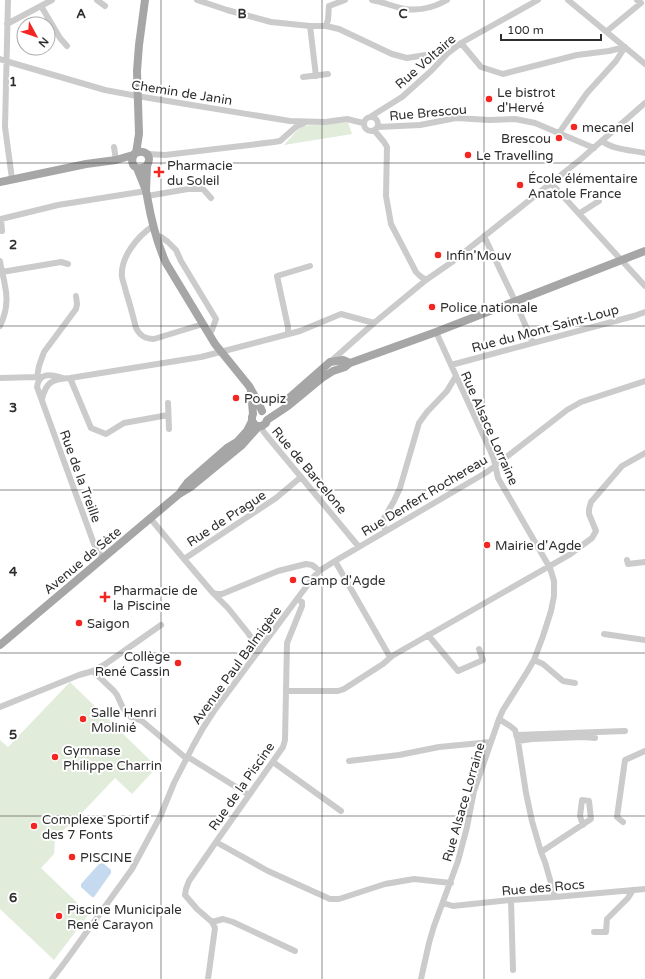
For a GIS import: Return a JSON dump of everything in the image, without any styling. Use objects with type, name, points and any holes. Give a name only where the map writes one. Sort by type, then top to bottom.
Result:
[{"type":"main road","points":[[145,0],[137,72],[139,134],[135,160],[147,193],[153,226],[160,250],[166,263],[208,334],[257,400],[259,419]]},
{"type":"main road","points":[[139,134],[147,158],[147,193]]},
{"type":"main road","points":[[135,160],[140,151],[147,158]]},
{"type":"main road","points":[[0,182],[86,164],[116,160],[135,160],[142,168],[147,158]]},
{"type":"main road","name":"Avenue de Sète","points":[[259,419],[288,406],[322,378],[350,363],[436,332],[645,251]]},
{"type":"main road","points":[[330,362],[343,360],[350,363]]},
{"type":"main road","name":"Avenue de Sète","points":[[0,646],[150,518],[179,494],[192,486],[240,446],[259,419],[278,408],[330,362]]},
{"type":"street","points":[[8,0],[3,60],[5,127],[12,179]]},
{"type":"street","points":[[7,24],[52,0]]},
{"type":"street","points":[[97,0],[105,6]]},
{"type":"street","points":[[197,0],[271,22],[326,26],[339,29],[392,54],[407,58],[448,53]]},
{"type":"street","points":[[323,0],[329,6],[326,26]]},
{"type":"street","points":[[329,6],[345,0]]},
{"type":"street","points":[[372,0],[405,9],[418,9],[433,7],[447,0]]},
{"type":"street","name":"Rue Voltaire","points":[[370,117],[402,96],[431,71],[448,53],[461,43],[538,0]]},
{"type":"street","points":[[568,0],[645,64]]},
{"type":"street","points":[[607,31],[641,3],[638,0]]},
{"type":"street","points":[[41,6],[60,38],[67,46]]},
{"type":"street","points":[[310,26],[316,76]]},
{"type":"street","points":[[461,43],[481,67],[503,74],[577,55],[608,51],[625,46]]},
{"type":"street","points":[[559,134],[587,93],[616,61],[625,46]]},
{"type":"street","name":"Chemin de Janin","points":[[3,60],[105,90],[137,96],[290,121],[325,122],[347,119],[364,123]]},
{"type":"street","points":[[304,78],[328,74]]},
{"type":"street","points":[[330,362],[426,280],[452,262],[594,148],[645,103]]},
{"type":"street","points":[[370,117],[375,118],[378,124],[376,129],[370,132],[364,127],[364,123],[366,119],[370,117]]},
{"type":"street","name":"Rue Brescou","points":[[376,129],[420,125],[456,118],[488,120],[516,119],[535,123],[594,148]]},
{"type":"street","points":[[147,158],[280,141],[297,126],[308,121]]},
{"type":"street","points":[[376,129],[387,147],[386,196],[391,224],[416,272],[426,280]]},
{"type":"street","points":[[602,141],[615,148],[645,153]]},
{"type":"street","points":[[114,146],[116,160]]},
{"type":"street","points":[[551,183],[645,286]]},
{"type":"street","points":[[2,231],[1,219],[58,205],[188,189],[203,189],[211,198]]},
{"type":"street","points":[[580,213],[599,201]]},
{"type":"street","points":[[153,226],[145,231],[134,244],[127,254],[122,268],[122,277],[136,328],[143,337],[148,339],[202,324]]},
{"type":"street","points":[[156,236],[168,242],[176,250],[216,319],[212,330],[208,334]]},
{"type":"street","points":[[484,236],[533,342]]},
{"type":"street","points":[[0,261],[6,288],[5,312],[0,326]]},
{"type":"street","points":[[2,272],[61,262],[68,264]]},
{"type":"street","points":[[288,334],[277,276],[310,266]]},
{"type":"street","name":"Rue de la Treille","points":[[76,296],[76,309],[44,352],[38,366],[39,378],[37,387],[91,537],[97,550],[103,558]]},
{"type":"street","name":"Rue du Mont Saint-Loup","points":[[451,365],[645,312]]},
{"type":"street","points":[[42,400],[44,392],[48,385],[52,382],[67,378],[201,358],[300,331],[341,314],[374,323]]},
{"type":"street","name":"Rue Alsace Lorraine","points":[[421,979],[434,926],[458,861],[474,791],[491,742],[503,710],[534,660],[551,611],[554,596],[554,581],[549,566],[498,478],[490,450],[436,332]]},
{"type":"street","points":[[0,378],[39,378],[50,375],[67,378]]},
{"type":"street","points":[[386,531],[383,520],[400,488],[419,423],[427,412],[447,391],[456,376]]},
{"type":"street","points":[[39,378],[48,385]]},
{"type":"street","points":[[67,378],[91,428],[106,434],[124,423],[168,415]]},
{"type":"street","name":"Rue Denfert Rochereau","points":[[359,547],[487,472],[567,410],[588,400],[645,381]]},
{"type":"street","points":[[168,403],[169,429]]},
{"type":"street","name":"Rue de Barcelone","points":[[259,419],[267,436],[359,547]]},
{"type":"street","points":[[286,691],[344,689],[383,664],[390,657],[568,555],[592,538],[596,532],[588,509],[591,502],[622,466],[645,453]]},
{"type":"street","name":"Rue de Prague","points":[[150,518],[184,559],[276,498],[302,477]]},
{"type":"street","points":[[297,599],[319,571],[359,547]]},
{"type":"street","points":[[184,559],[228,608],[260,650]]},
{"type":"street","points":[[627,560],[628,564],[645,562]]},
{"type":"street","points":[[334,561],[390,657]]},
{"type":"street","points":[[213,593],[222,594],[278,571],[306,564],[312,565],[319,571]]},
{"type":"street","name":"Avenue Paul Balmigère","points":[[52,979],[132,868],[160,817],[174,783],[203,728],[297,599]]},
{"type":"street","name":"Rue de la Piscine","points":[[212,922],[197,909],[186,895],[186,889],[248,795],[283,748],[285,740],[287,643],[302,606],[302,602],[297,599]]},
{"type":"street","points":[[0,707],[79,675],[93,672],[161,625]]},
{"type":"street","points":[[604,634],[645,640]]},
{"type":"street","points":[[428,635],[458,671],[483,660],[479,649]]},
{"type":"street","points":[[534,660],[543,664],[563,681],[575,683]]},
{"type":"street","points":[[93,672],[114,691],[123,708],[131,717],[144,723],[187,758],[248,795]]},
{"type":"street","points":[[499,719],[510,726],[516,735],[532,821],[555,897]]},
{"type":"street","points":[[516,735],[625,731]]},
{"type":"street","points":[[518,742],[532,739],[595,738]]},
{"type":"street","points":[[349,761],[399,755],[439,747],[491,742]]},
{"type":"street","points":[[623,822],[617,817],[625,760],[645,751]]},
{"type":"street","points":[[273,762],[341,811]]},
{"type":"street","points":[[541,852],[582,825]]},
{"type":"street","points":[[216,842],[268,871],[316,894],[330,899],[338,899],[385,884],[414,879],[451,883]]},
{"type":"street","name":"Rue des Rocs","points":[[442,903],[453,906],[645,889]]},
{"type":"street","points":[[594,932],[606,932],[607,919],[628,898],[633,890]]},
{"type":"street","points":[[511,900],[513,970]]},
{"type":"street","points":[[208,979],[215,928],[212,922],[223,920],[233,922],[295,951]]},
{"type":"green space","points":[[348,122],[352,134],[284,145],[301,126]]},
{"type":"green space","name":"Complexe Sportif des 7 Fonts","points":[[70,682],[157,767],[132,794],[115,778],[80,815],[55,838],[54,854],[41,868],[89,914],[54,960],[0,909],[0,740],[8,747]]},
{"type":"water","points":[[103,863],[111,870],[111,873],[94,897],[92,897],[81,887],[81,884],[99,864]]},
{"type":"place","name":"Le bistrot d'Hervé","points":[[489,99]]},
{"type":"place","name":"mecanel","points":[[574,127]]},
{"type":"place","name":"Brescou","points":[[559,138]]},
{"type":"place","name":"Le Travelling","points":[[468,155]]},
{"type":"place","name":"Pharmacie du Soleil","points":[[159,172]]},
{"type":"place","name":"École élémentaire Anatole France","points":[[520,185]]},
{"type":"place","name":"Infin'Mouv","points":[[438,255]]},
{"type":"place","name":"Police nationale","points":[[432,307]]},
{"type":"place","name":"Poupiz","points":[[236,398]]},
{"type":"place","name":"Mairie d'Agde","points":[[487,545]]},
{"type":"place","name":"Camp d'Agde","points":[[293,580]]},
{"type":"place","name":"Pharmacie de la Piscine","points":[[105,597]]},
{"type":"place","name":"Saigon","points":[[79,623]]},
{"type":"place","name":"Collège René Cassin","points":[[178,663]]},
{"type":"place","name":"Salle Henri Molinié","points":[[83,719]]},
{"type":"place","name":"Gymnase Philippe Charrin","points":[[55,757]]},
{"type":"place","name":"Complexe Sportif des 7 Fonts","points":[[34,826]]},
{"type":"place","name":"PISCINE","points":[[72,857]]},
{"type":"place","name":"Piscine Municipale René Carayon","points":[[59,916]]}]
